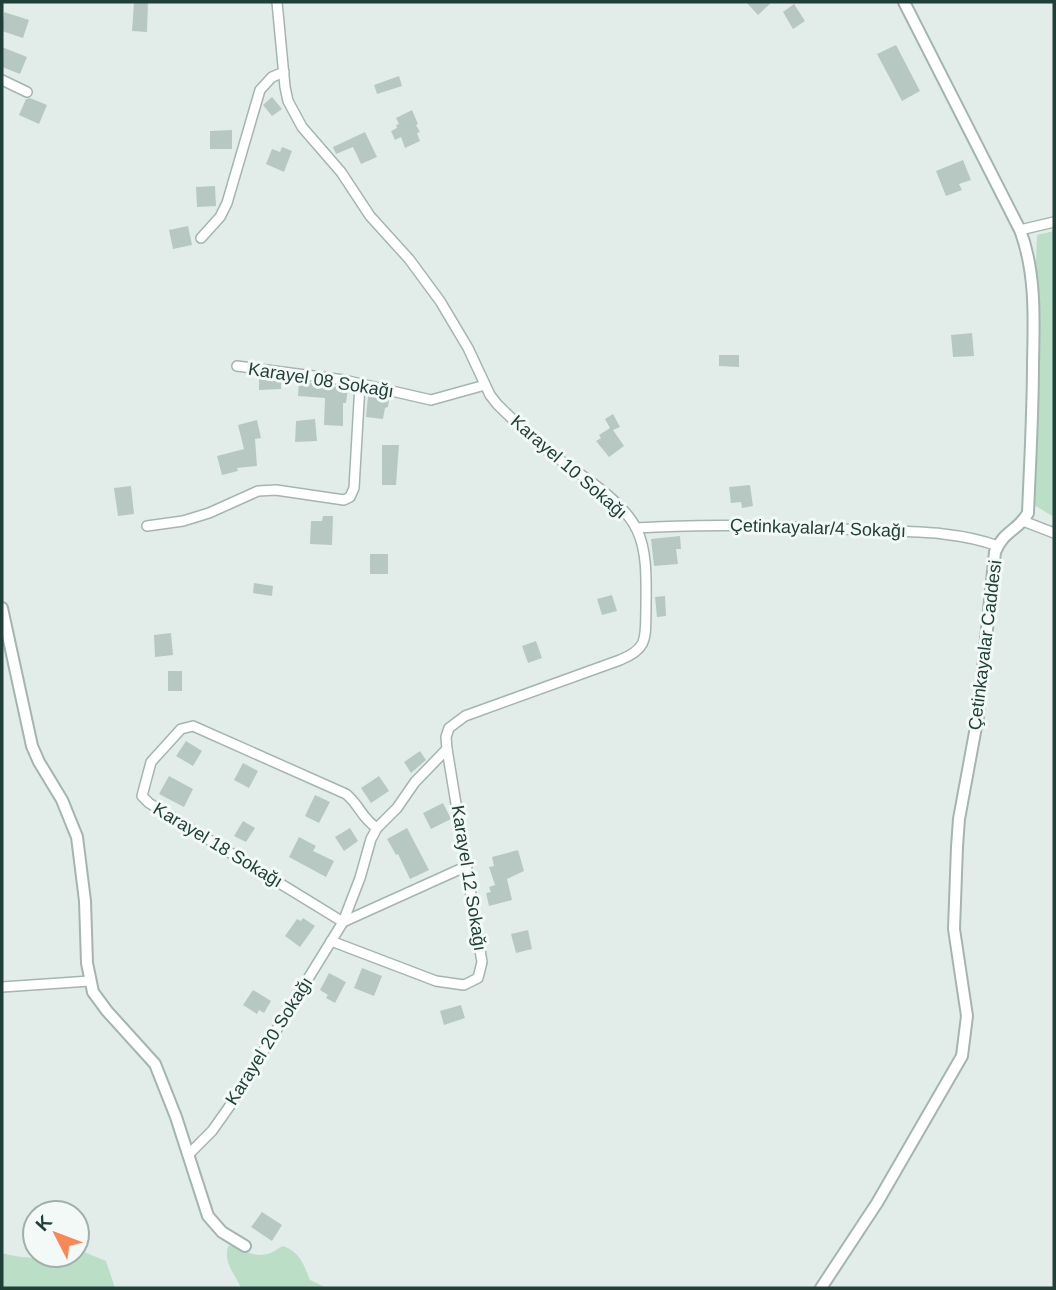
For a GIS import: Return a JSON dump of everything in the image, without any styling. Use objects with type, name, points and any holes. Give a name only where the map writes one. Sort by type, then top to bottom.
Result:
[{"type":"street","name":"Karayel 10 Sokağı","points":[[277,2],[288,101],[302,127],[341,172],[370,216],[421,274],[464,340],[497,404],[517,424],[610,499],[636,528],[643,547],[646,587],[645,635],[644,644],[639,650],[620,660],[465,716],[449,728],[446,737],[447,749],[377,828],[343,922]]},
{"type":"street","points":[[904,2],[1020,230],[1028,255],[1034,311],[1028,513],[1023,522],[1054,533]]},
{"type":"street","points":[[201,238],[215,223],[227,203],[260,90],[272,77],[284,72]]},
{"type":"street","points":[[2,80],[27,92]]},
{"type":"street","points":[[1020,230],[1054,222]]},
{"type":"street","name":"Karayel 08 Sokağı","points":[[237,366],[360,384],[431,400],[485,385]]},
{"type":"street","points":[[147,526],[183,521],[209,513],[258,491],[276,490],[344,500],[350,497],[354,488],[360,384]]},
{"type":"street","name":"Çetinkayalar Caddesi","points":[[821,1288],[877,1203],[962,1056],[967,1016],[954,929],[959,819],[980,703],[990,591],[998,545],[1007,533],[1023,522]]},
{"type":"street","name":"Çetinkayalar/4 Sokağı","points":[[636,528],[713,525],[917,532],[967,537],[998,545]]},
{"type":"street","points":[[2,608],[32,746],[62,800],[76,837],[84,890],[90,981],[99,1001],[155,1064],[208,1216],[222,1232],[245,1246]]},
{"type":"street","name":"Karayel 18 Sokağı","points":[[343,922],[149,803],[142,796],[148,766],[181,729],[193,726],[346,794],[366,821],[377,828]]},
{"type":"street","name":"Karayel 12 Sokağı","points":[[331,941],[436,981],[464,985],[473,982],[481,972],[482,962],[447,749]]},
{"type":"street","points":[[343,922],[467,866]]},
{"type":"street","name":"Karayel 20 Sokağı","points":[[188,1155],[212,1131],[229,1107],[343,922]]},
{"type":"street","points":[[2,987],[90,981]]},
{"type":"green space","points":[[1054,231],[1054,517],[1034,505],[1031,403],[1037,235]]},
{"type":"green space","points":[[233,1245],[258,1255],[283,1246],[301,1260],[310,1280],[327,1288],[241,1288],[227,1258],[228,1246]]},
{"type":"green space","points":[[2,1253],[21,1257],[21,1269],[91,1269],[91,1255],[106,1261],[115,1288],[2,1288]]},
{"type":"building","points":[[134,2],[148,2],[147,32],[132,31]]},
{"type":"building","points":[[746,2],[772,2],[758,15]]},
{"type":"building","points":[[794,4],[805,21],[793,29],[783,12]]},
{"type":"building","points":[[4,12],[29,20],[23,38],[2,31]]},
{"type":"building","points":[[896,45],[920,91],[902,101],[877,54]]},
{"type":"building","points":[[2,47],[27,57],[20,74],[2,67]]},
{"type":"building","points":[[399,76],[402,86],[377,94],[374,85]]},
{"type":"building","points":[[272,97],[282,109],[272,116],[263,105]]},
{"type":"building","points":[[26,99],[47,105],[39,124],[19,115]]},
{"type":"building","points":[[412,110],[418,124],[416,125],[420,132],[417,133],[420,141],[405,148],[401,137],[395,140],[391,131],[399,124],[396,118]]},
{"type":"building","points":[[232,130],[232,149],[210,149],[210,131]]},
{"type":"building","points":[[365,132],[377,157],[361,164],[353,147],[336,154],[333,147]]},
{"type":"building","points":[[282,147],[292,151],[284,172],[266,164],[272,149],[280,152]]},
{"type":"building","points":[[963,160],[971,180],[959,184],[962,190],[946,196],[936,171]]},
{"type":"building","points":[[215,186],[216,206],[197,207],[196,187]]},
{"type":"building","points":[[188,226],[192,245],[173,249],[169,230]]},
{"type":"building","points":[[972,333],[974,356],[953,357],[951,335]]},
{"type":"building","points":[[719,355],[739,355],[739,367],[719,366]]},
{"type":"building","points":[[259,377],[281,379],[281,389],[259,390]]},
{"type":"building","points":[[299,381],[348,388],[346,403],[343,403],[343,426],[324,425],[325,398],[298,396]]},
{"type":"building","points":[[368,396],[389,399],[383,419],[366,417]]},
{"type":"building","points":[[613,414],[620,427],[613,430],[624,446],[609,457],[596,441],[601,438],[599,435],[610,428],[605,419]]},
{"type":"building","points":[[315,419],[317,441],[295,442],[296,421]]},
{"type":"building","points":[[257,420],[261,438],[255,439],[257,466],[237,468],[238,471],[222,475],[217,456],[244,449],[238,425]]},
{"type":"building","points":[[382,445],[399,445],[396,485],[382,485]]},
{"type":"building","points":[[750,485],[753,506],[742,508],[741,502],[731,503],[729,487]]},
{"type":"building","points":[[131,486],[134,514],[118,516],[114,488]]},
{"type":"building","points":[[323,516],[333,516],[332,545],[310,544],[311,521],[322,521]]},
{"type":"building","points":[[680,536],[681,549],[676,549],[678,564],[654,566],[651,539]]},
{"type":"building","points":[[370,554],[388,554],[388,574],[370,574]]},
{"type":"building","points":[[254,583],[273,586],[272,596],[253,593]]},
{"type":"building","points":[[612,595],[617,611],[602,615],[597,599]]},
{"type":"building","points":[[665,596],[666,616],[657,617],[655,597]]},
{"type":"building","points":[[171,633],[173,655],[155,657],[154,635]]},
{"type":"building","points":[[536,641],[542,658],[528,663],[522,646]]},
{"type":"building","points":[[168,671],[182,671],[182,691],[168,691]]},
{"type":"building","points":[[186,741],[202,751],[193,766],[176,756]]},
{"type":"building","points":[[420,751],[426,760],[411,773],[404,762]]},
{"type":"building","points":[[243,763],[258,771],[249,788],[234,780]]},
{"type":"building","points":[[169,776],[193,789],[184,807],[159,794]]},
{"type":"building","points":[[379,776],[389,791],[371,803],[361,788]]},
{"type":"building","points":[[315,795],[330,802],[319,823],[305,816]]},
{"type":"building","points":[[443,803],[451,819],[431,829],[423,813]]},
{"type":"building","points":[[243,821],[255,828],[246,842],[234,836]]},
{"type":"building","points":[[350,828],[358,841],[344,851],[335,837]]},
{"type":"building","points":[[407,828],[429,870],[410,879],[387,839]]},
{"type":"building","points":[[299,837],[316,846],[313,851],[334,861],[326,877],[289,857]]},
{"type":"building","points":[[518,850],[524,871],[507,879],[512,900],[489,906],[486,893],[491,892],[489,887],[495,885],[489,867],[494,866],[492,857]]},
{"type":"building","points":[[303,918],[315,926],[300,947],[285,936],[297,919],[301,921]]},
{"type":"building","points":[[528,930],[532,949],[516,953],[511,934]]},
{"type":"building","points":[[362,968],[382,976],[374,996],[354,988]]},
{"type":"building","points":[[329,973],[346,982],[335,1003],[326,998],[328,995],[320,990]]},
{"type":"building","points":[[253,990],[271,1001],[264,1013],[259,1010],[257,1014],[243,1005]]},
{"type":"building","points":[[461,1005],[465,1018],[444,1025],[440,1011]]},
{"type":"building","points":[[262,1212],[282,1225],[272,1241],[251,1227]]}]
